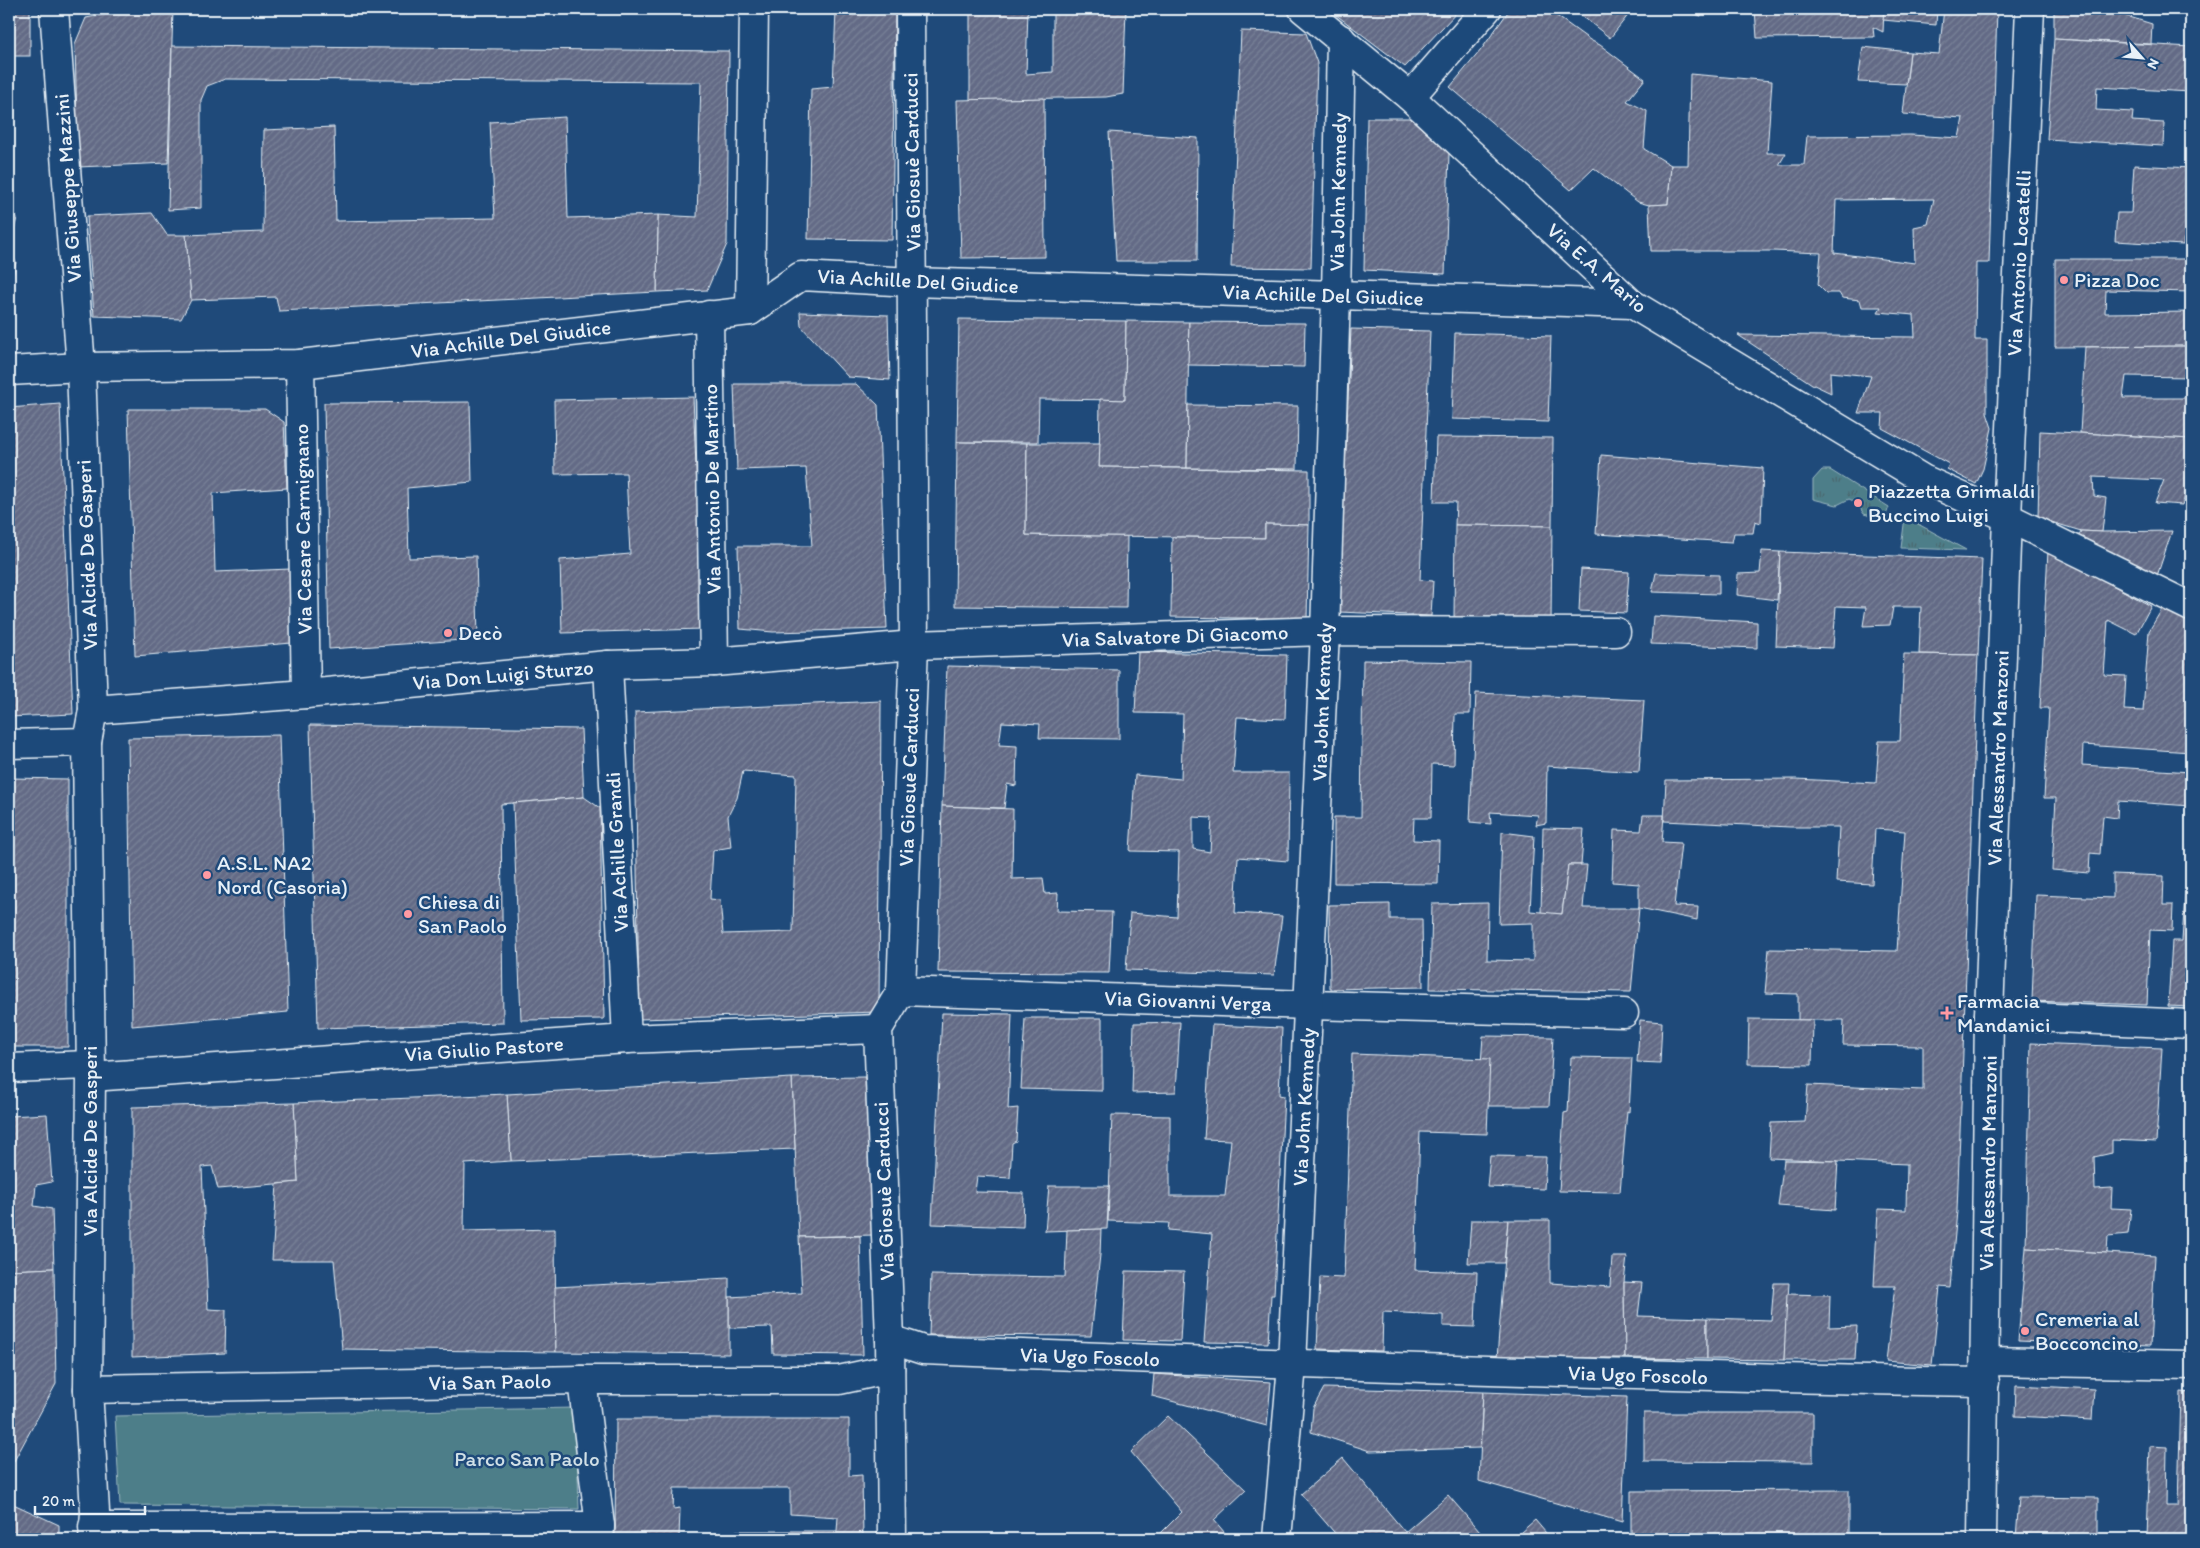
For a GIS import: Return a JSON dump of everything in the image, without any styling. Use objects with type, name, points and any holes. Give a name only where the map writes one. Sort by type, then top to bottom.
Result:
[{"type":"street","name":"Via Giuseppe Mazzini","points":[[54,9],[81,367]]},
{"type":"street","points":[[750,311],[754,9]]},
{"type":"street","name":"Via Giosuè Carducci","points":[[892,1539],[890,1339],[878,1029],[901,991],[914,645],[910,9]]},
{"type":"street","name":"Via E.A. Mario","points":[[1303,9],[1410,97],[1632,304],[1923,479],[2007,517],[2191,607]]},
{"type":"street","points":[[1410,97],[1487,9]]},
{"type":"street","name":"Via Antonio Locatelli","points":[[2007,517],[2030,9]]},
{"type":"street","name":"Via John Kennedy","points":[[1292,1365],[1325,631],[1336,296],[1341,39]]},
{"type":"street","name":"Via Achille Del Giudice","points":[[9,371],[81,367],[300,364],[709,316],[750,311],[801,276],[912,282],[1632,304]]},
{"type":"street","name":"Via Antonio De Martino","points":[[709,316],[714,662]]},
{"type":"street","name":"Via Cesare Carmignano","points":[[300,364],[306,694]]},
{"type":"street","name":"Via Alcide De Gasperi","points":[[81,367],[93,710],[87,742],[90,1071],[88,1389],[95,1512],[93,1533]]},
{"type":"street","name":"Via Alessandro Manzoni","points":[[1982,1539],[1989,1015],[2007,517]]},
{"type":"street","name":"Via Salvatore Di Giacomo","points":[[914,645],[1325,631],[1616,632]]},
{"type":"street","name":"Via Don Luigi Sturzo","points":[[93,710],[306,694],[608,666],[714,662],[914,645]]},
{"type":"street","name":"Via Achille Grandi","points":[[608,666],[627,1039]]},
{"type":"street","points":[[9,744],[87,742]]},
{"type":"street","name":"Via Giovanni Verga","points":[[901,991],[1309,1005],[1624,1013]]},
{"type":"street","points":[[1989,1015],[2191,1024]]},
{"type":"street","name":"Via Giulio Pastore","points":[[9,1068],[90,1071],[627,1039],[878,1029]]},
{"type":"street","name":"Via Ugo Foscolo","points":[[890,1339],[923,1350],[1292,1365],[1716,1378],[2191,1365]]},
{"type":"street","points":[[1277,1539],[1292,1365]]},
{"type":"street","name":"Via San Paolo","points":[[88,1389],[582,1380],[839,1380],[890,1369]]},
{"type":"street","points":[[93,1533],[599,1532],[582,1380]]},
{"type":"green space","points":[[1822,470],[1830,470],[1889,507],[1884,520],[1864,514],[1856,502],[1849,499],[1837,505],[1813,499],[1813,480]]},
{"type":"green space","points":[[1905,517],[1966,550],[1901,548]]},
{"type":"green space","name":"Parco San Paolo","points":[[576,1408],[579,1509],[120,1505],[115,1416]]},
{"type":"building","points":[[9,9],[30,9],[30,56],[9,56]]},
{"type":"building","points":[[836,9],[895,9],[892,240],[808,239],[811,89],[833,87]]},
{"type":"building","points":[[970,9],[1028,9],[1026,74],[1053,72],[1053,9],[1126,9],[1123,94],[1106,97],[970,100]]},
{"type":"building","points":[[1334,9],[1460,9],[1405,67],[1331,11]]},
{"type":"building","points":[[1510,9],[1547,9],[1600,45],[1645,79],[1627,101],[1647,111],[1644,149],[1671,165],[1668,204],[1649,205],[1638,202],[1594,168],[1571,190],[1450,87],[1481,50]]},
{"type":"building","points":[[1573,9],[1633,9],[1610,38]]},
{"type":"building","points":[[1681,9],[1702,9],[1701,16]]},
{"type":"building","points":[[1755,9],[1884,9],[1883,32],[1873,27],[1874,37],[1757,38]]},
{"type":"building","points":[[1884,9],[1937,9],[1936,25],[1883,20]]},
{"type":"building","points":[[1944,9],[1997,9],[1989,263],[1976,263],[1975,340],[1987,340],[1987,413],[1992,428],[1983,469],[1976,484],[1947,469],[1949,464],[1882,428],[1883,413],[1858,413],[1871,376],[1830,372],[1831,393],[1812,384],[1738,335],[1915,337],[1914,315],[1878,312],[1881,307],[1862,307],[1860,300],[1842,298],[1839,293],[1826,293],[1818,285],[1821,253],[1651,251],[1649,205],[1668,204],[1671,165],[1688,165],[1690,74],[1772,81],[1767,153],[1786,153],[1779,165],[1804,165],[1807,136],[1911,135],[1959,138],[1963,118],[1903,114],[1910,52],[1939,54]],"holes":[[[1934,199],[1928,224],[1914,227],[1915,263],[1834,253],[1836,200]]]},
{"type":"building","points":[[2054,9],[2104,9],[2152,24],[2151,44],[2054,39]]},
{"type":"building","points":[[173,10],[168,163],[78,167],[75,44],[86,18],[122,11]]},
{"type":"building","points":[[1241,31],[1306,33],[1317,63],[1311,268],[1231,267]]},
{"type":"building","points":[[2054,39],[2191,47],[2191,92],[2097,87],[2096,110],[2133,112],[2132,121],[2164,123],[2163,146],[2047,139]]},
{"type":"building","points":[[172,46],[729,51],[727,244],[707,290],[657,292],[658,215],[697,217],[701,82],[225,79],[207,86],[201,100],[201,208],[168,210]]},
{"type":"building","points":[[1863,47],[1910,52],[1906,84],[1858,82]]},
{"type":"building","points":[[1044,98],[1045,257],[961,258],[957,100]]},
{"type":"building","points":[[565,117],[568,218],[658,215],[657,292],[279,311],[276,297],[191,300],[186,235],[263,232],[264,130],[334,127],[336,221],[495,218],[490,122]]},
{"type":"building","points":[[1367,118],[1410,118],[1449,153],[1445,274],[1364,270]]},
{"type":"building","points":[[1109,132],[1198,138],[1197,261],[1116,261]]},
{"type":"building","points":[[2134,165],[2191,168],[2191,238],[2184,238],[2183,245],[2115,241],[2117,213],[2131,213]]},
{"type":"building","points":[[9,197],[17,218],[9,249]]},
{"type":"building","points":[[152,213],[167,235],[186,235],[191,300],[181,319],[94,316],[87,216]]},
{"type":"building","points":[[9,249],[16,262],[13,277],[9,282]]},
{"type":"building","points":[[2055,259],[2191,259],[2191,292],[2106,290],[2105,313],[2191,312],[2191,346],[2055,347]]},
{"type":"building","points":[[800,312],[888,315],[890,380],[848,377],[801,326]]},
{"type":"building","points":[[959,319],[1126,321],[1125,400],[1039,399],[1038,442],[957,442]]},
{"type":"building","points":[[1126,321],[1189,322],[1187,468],[1099,467],[1100,399],[1125,400]]},
{"type":"building","points":[[1189,322],[1305,323],[1304,367],[1188,365]]},
{"type":"building","points":[[1351,329],[1430,331],[1420,580],[1433,581],[1431,616],[1339,612]]},
{"type":"building","points":[[1455,333],[1551,336],[1548,422],[1452,419]]},
{"type":"building","points":[[2191,346],[2191,377],[2126,376],[2123,398],[2191,398],[2191,439],[2080,433],[2085,347]]},
{"type":"building","points":[[734,384],[856,384],[878,405],[887,629],[773,632],[740,629],[738,546],[812,546],[806,468],[737,470]]},
{"type":"building","points":[[693,397],[703,629],[562,633],[560,560],[630,554],[626,473],[555,474],[554,400]]},
{"type":"building","points":[[470,402],[472,482],[407,488],[409,558],[476,556],[478,639],[329,649],[324,403]]},
{"type":"building","points":[[60,404],[73,714],[9,717],[9,408]]},
{"type":"building","points":[[1188,405],[1298,406],[1297,469],[1187,468]]},
{"type":"building","points":[[128,409],[265,409],[284,422],[287,488],[213,493],[215,572],[291,569],[292,643],[135,656]]},
{"type":"building","points":[[2040,431],[2191,439],[2191,478],[2182,505],[2155,503],[2164,480],[2093,477],[2094,496],[2106,498],[2102,532],[2081,531],[2038,518]]},
{"type":"building","points":[[1436,437],[1553,438],[1552,526],[1455,525],[1456,502],[1434,502]]},
{"type":"building","points":[[957,442],[1027,443],[1026,535],[1127,536],[1126,608],[955,606]]},
{"type":"building","points":[[1027,443],[1100,443],[1099,467],[1309,470],[1309,525],[1265,524],[1265,538],[1026,535]]},
{"type":"building","points":[[1601,455],[1763,468],[1761,523],[1755,521],[1753,533],[1734,533],[1732,542],[1596,534]]},
{"type":"building","points":[[1265,524],[1309,525],[1307,619],[1171,617],[1172,537],[1265,538]]},
{"type":"building","points":[[1455,525],[1552,526],[1551,620],[1454,619]]},
{"type":"building","points":[[2081,531],[2172,531],[2155,582],[2076,541]]},
{"type":"building","points":[[2048,550],[2151,606],[2136,634],[2108,620],[2104,675],[2126,676],[2124,710],[2143,711],[2149,631],[2165,604],[2191,622],[2191,752],[2083,745],[2082,765],[2191,772],[2191,806],[2118,801],[2117,818],[2103,816],[2100,854],[2090,853],[2089,873],[2052,870],[2056,798],[2044,798],[2049,708],[2040,708]]},
{"type":"building","points":[[1762,551],[1780,552],[1777,600],[1737,595],[1738,574],[1760,573]]},
{"type":"building","points":[[1780,552],[1982,559],[1978,655],[1919,654],[1921,607],[1893,607],[1890,625],[1863,626],[1866,607],[1836,606],[1833,648],[1776,646]]},
{"type":"building","points":[[1581,569],[1629,572],[1626,613],[1579,611]]},
{"type":"building","points":[[1656,573],[1719,575],[1719,594],[1652,592]]},
{"type":"building","points":[[1653,616],[1757,622],[1757,648],[1651,644]]},
{"type":"building","points":[[1138,652],[1287,655],[1285,719],[1237,717],[1233,773],[1289,773],[1288,861],[1238,857],[1235,913],[1282,916],[1274,975],[1126,970],[1130,913],[1177,917],[1179,852],[1130,851],[1135,775],[1181,779],[1183,714],[1135,713]],"holes":[[[1193,817],[1212,818],[1210,852],[1193,849]]]},
{"type":"building","points":[[1904,654],[1978,655],[1957,1211],[1950,1288],[1940,1287],[1932,1365],[1886,1361],[1895,1286],[1874,1286],[1878,1209],[1906,1210],[1907,1164],[1769,1158],[1771,1123],[1805,1122],[1808,1085],[1923,1090],[1923,1046],[1843,1045],[1844,1020],[1798,1020],[1798,994],[1765,993],[1769,949],[1897,951],[1905,831],[1875,829],[1872,884],[1836,882],[1839,827],[1790,827],[1664,821],[1666,780],[1796,779],[1876,783],[1879,741],[1900,741]]},
{"type":"building","points":[[1363,660],[1471,662],[1470,714],[1455,714],[1454,765],[1432,764],[1431,818],[1414,818],[1413,840],[1439,841],[1438,884],[1334,883],[1334,817],[1361,817]]},
{"type":"building","points":[[947,666],[1119,670],[1119,739],[1039,738],[1040,724],[1002,722],[999,745],[1017,746],[1016,786],[1007,784],[1004,808],[942,806]]},
{"type":"building","points":[[1476,693],[1644,700],[1639,772],[1547,766],[1546,823],[1536,825],[1538,815],[1490,812],[1491,824],[1470,822]]},
{"type":"building","points":[[881,701],[879,1012],[639,1019],[635,712]],"holes":[[[743,771],[796,775],[793,932],[723,934],[720,900],[710,899],[713,850],[731,847],[728,816],[737,798]]]},
{"type":"building","name":"Chiesa di San Paolo","points":[[310,725],[581,729],[584,797],[501,804],[503,1023],[318,1028]]},
{"type":"building","name":"A.S.L. NA2 Nord (Casoria)","points":[[279,735],[288,1012],[132,1026],[128,738]]},
{"type":"building","points":[[9,778],[68,779],[68,1047],[9,1047]]},
{"type":"building","points":[[584,797],[600,808],[604,1019],[521,1020],[513,803]]},
{"type":"building","points":[[942,806],[1013,809],[1012,879],[1043,878],[1045,894],[1058,893],[1057,911],[1112,912],[1109,973],[938,972]]},
{"type":"building","points":[[2191,806],[2191,1007],[2168,1006],[2172,941],[2182,941]]},
{"type":"building","points":[[1643,815],[1664,815],[1662,842],[1681,843],[1674,906],[1698,907],[1697,920],[1639,908],[1639,884],[1612,882],[1614,830],[1641,831]]},
{"type":"building","points":[[1543,828],[1584,829],[1581,865],[1568,865],[1562,914],[1541,913]]},
{"type":"building","points":[[1502,832],[1534,836],[1530,911],[1562,914],[1568,865],[1587,865],[1583,908],[1639,908],[1631,992],[1430,989],[1432,904],[1488,903],[1487,960],[1533,961],[1533,923],[1499,924]]},
{"type":"building","points":[[2113,874],[2164,876],[2163,905],[2173,905],[2172,931],[2150,930],[2147,1005],[2032,1001],[2036,895],[2113,898]]},
{"type":"building","points":[[1390,904],[1390,919],[1422,919],[1423,987],[1330,989],[1329,905]]},
{"type":"building","points":[[942,1013],[1012,1014],[1008,1109],[1018,1108],[1016,1141],[1012,1143],[1010,1178],[977,1176],[975,1192],[1024,1193],[1023,1227],[932,1224]]},
{"type":"building","points":[[1025,1018],[1102,1018],[1102,1091],[1021,1089]]},
{"type":"building","points":[[1749,1019],[1813,1020],[1812,1065],[1748,1064]]},
{"type":"building","points":[[1640,1020],[1662,1022],[1660,1063],[1637,1062]]},
{"type":"building","points":[[1180,1022],[1176,1092],[1132,1093],[1134,1023]]},
{"type":"building","points":[[1212,1025],[1282,1028],[1279,1095],[1284,1096],[1274,1295],[1271,1295],[1268,1343],[1204,1342],[1212,1234],[1168,1230],[1169,1223],[1108,1221],[1112,1115],[1170,1116],[1170,1196],[1225,1196],[1231,1140],[1204,1139]]},
{"type":"building","points":[[1483,1036],[1553,1037],[1549,1106],[1478,1106]]},
{"type":"building","points":[[2031,1043],[2162,1048],[2156,1142],[2112,1140],[2112,1153],[2094,1157],[2095,1189],[2112,1188],[2111,1208],[2131,1209],[2128,1234],[2108,1236],[2107,1253],[2026,1248]]},
{"type":"building","points":[[1352,1054],[1490,1059],[1487,1134],[1420,1132],[1415,1270],[1477,1272],[1475,1327],[1443,1326],[1443,1315],[1383,1312],[1382,1351],[1317,1349],[1320,1277],[1344,1278]]},
{"type":"building","points":[[1571,1057],[1632,1058],[1629,1112],[1627,1111],[1620,1192],[1559,1191],[1564,1113],[1568,1112]]},
{"type":"building","points":[[865,1077],[873,1235],[799,1237],[792,1078]]},
{"type":"building","points":[[792,1078],[795,1149],[511,1161],[507,1094]]},
{"type":"building","points":[[507,1094],[511,1161],[465,1164],[464,1231],[555,1229],[556,1352],[342,1349],[334,1260],[272,1260],[277,1184],[298,1182],[294,1103]]},
{"type":"building","points":[[294,1103],[298,1182],[218,1189],[212,1166],[202,1167],[208,1309],[226,1310],[225,1353],[132,1357],[132,1107]]},
{"type":"building","points":[[47,1114],[52,1182],[36,1185],[34,1206],[52,1209],[54,1268],[9,1270],[9,1116]]},
{"type":"building","points":[[1490,1156],[1546,1157],[1544,1189],[1487,1187]]},
{"type":"building","points":[[1784,1160],[1838,1161],[1835,1210],[1778,1206]]},
{"type":"building","points":[[1049,1186],[1109,1186],[1107,1229],[1045,1231]]},
{"type":"building","points":[[1471,1220],[1508,1220],[1504,1263],[1468,1263]]},
{"type":"building","points":[[1508,1220],[1550,1220],[1550,1283],[1610,1287],[1612,1257],[1627,1257],[1624,1282],[1625,1358],[1497,1358]]},
{"type":"building","points":[[1101,1229],[1091,1336],[929,1335],[931,1275],[1065,1277],[1067,1230]]},
{"type":"building","points":[[860,1236],[863,1355],[773,1354],[772,1327],[729,1328],[729,1297],[802,1293],[799,1237]]},
{"type":"building","points":[[2026,1248],[2155,1256],[2150,1346],[2018,1341]]},
{"type":"building","points":[[54,1268],[56,1384],[9,1470],[9,1270]]},
{"type":"building","points":[[1126,1271],[1184,1272],[1180,1341],[1123,1340]]},
{"type":"building","points":[[729,1278],[729,1354],[556,1352],[555,1287]]},
{"type":"building","points":[[1624,1282],[1642,1283],[1638,1316],[1707,1318],[1707,1359],[1625,1358]]},
{"type":"building","points":[[1774,1283],[1789,1283],[1784,1360],[1707,1359],[1707,1318],[1771,1320]]},
{"type":"building","points":[[1787,1294],[1830,1295],[1829,1327],[1857,1326],[1855,1360],[1784,1360]]},
{"type":"building","points":[[1154,1374],[1271,1382],[1267,1426],[1152,1396]]},
{"type":"building","points":[[2016,1385],[2094,1389],[2092,1420],[2015,1416]]},
{"type":"building","points":[[1324,1388],[1483,1392],[1480,1448],[1370,1451],[1311,1432],[1313,1408]]},
{"type":"building","points":[[1483,1392],[1627,1397],[1622,1522],[1479,1481]]},
{"type":"building","points":[[2181,1392],[2191,1393],[2191,1539],[2147,1539],[2150,1446],[2167,1447],[2166,1506],[2178,1506]]},
{"type":"building","points":[[1644,1413],[1813,1413],[1813,1462],[1644,1461]]},
{"type":"building","points":[[1168,1416],[1246,1490],[1214,1520],[1230,1539],[1155,1539],[1182,1512],[1131,1452]]},
{"type":"building","points":[[616,1419],[849,1419],[849,1476],[862,1475],[863,1539],[736,1539],[736,1531],[837,1531],[838,1517],[790,1514],[790,1488],[674,1488],[673,1509],[680,1508],[679,1539],[615,1539]]},
{"type":"building","points":[[1343,1458],[1405,1532],[1448,1495],[1486,1539],[1340,1539],[1301,1494]]},
{"type":"building","points":[[1849,1490],[1849,1539],[1631,1539],[1631,1491]]},
{"type":"building","points":[[2019,1497],[2098,1498],[2098,1539],[2016,1539]]},
{"type":"building","points":[[9,1502],[59,1525],[59,1539],[9,1539]]},
{"type":"building","points":[[1535,1520],[1551,1539],[1513,1539]]},
{"type":"place","name":"Pizza Doc","points":[[2064,280]]},
{"type":"place","name":"Piazzetta Grimaldi Buccino Luigi","points":[[1858,503]]},
{"type":"place","name":"Decò","points":[[448,633]]},
{"type":"place","name":"A.S.L. NA2 Nord (Casoria)","points":[[207,875]]},
{"type":"place","name":"Chiesa di San Paolo","points":[[408,914]]},
{"type":"place","name":"Farmacia Mandanici","points":[[1947,1013]]},
{"type":"place","name":"Cremeria al Bocconcino","points":[[2025,1331]]}]
